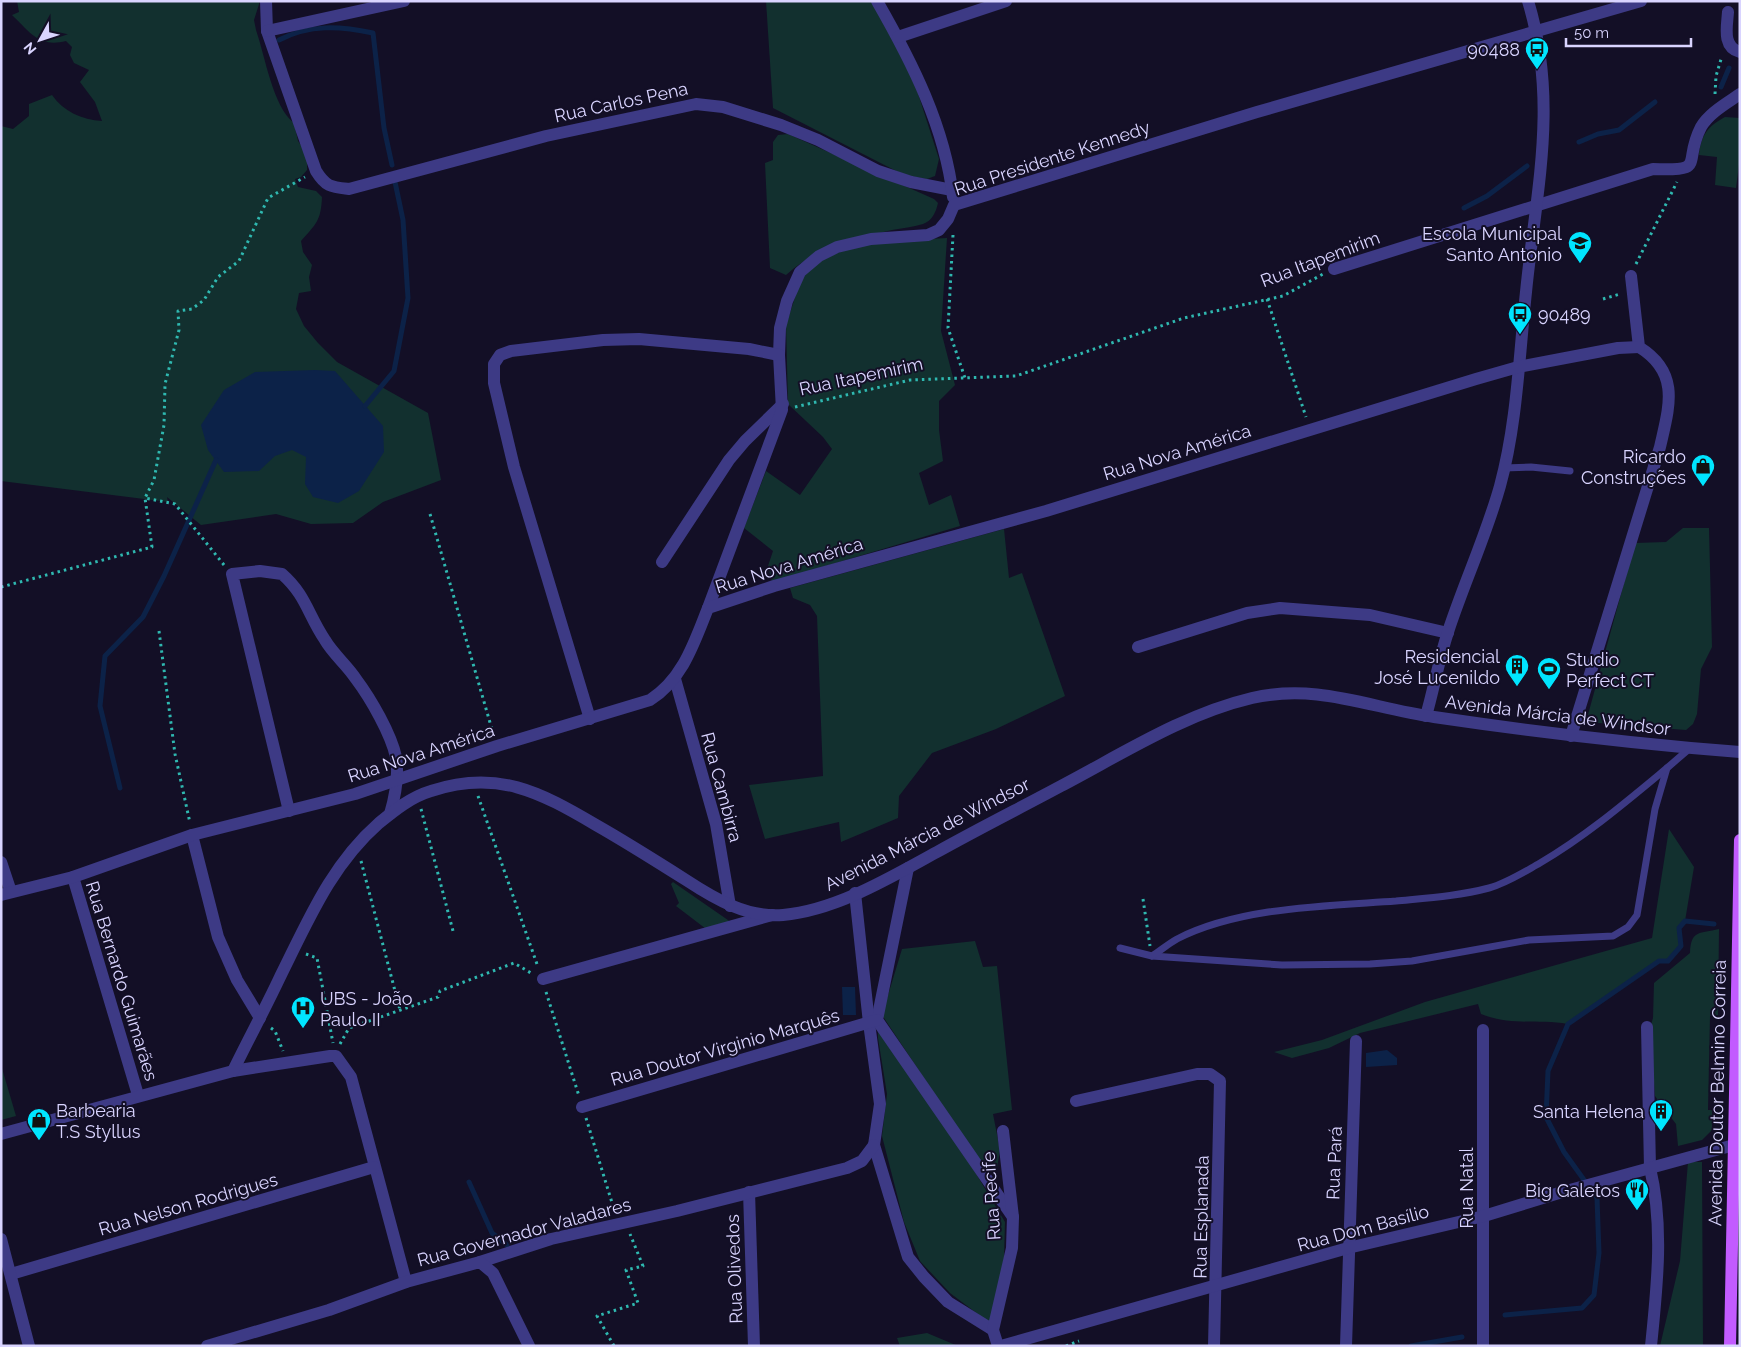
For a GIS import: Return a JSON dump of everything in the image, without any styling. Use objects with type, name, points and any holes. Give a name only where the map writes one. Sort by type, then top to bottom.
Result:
[{"type":"main road","name":"Avenida Doutor Belmino Correia","points":[[1730,1346],[1736,1228],[1734,1145],[1737,1125],[1740,840]]},
{"type":"street","points":[[266,1],[267,31],[316,171]]},
{"type":"street","points":[[267,31],[404,1]]},
{"type":"street","points":[[877,1],[898,36],[933,116],[954,205]]},
{"type":"street","points":[[898,36],[1006,1]]},
{"type":"street","points":[[1426,716],[1448,633],[1494,504],[1511,436],[1535,206],[1544,151],[1543,73],[1537,30],[1528,1]]},
{"type":"street","name":"Rua Presidente Kennedy","points":[[708,608],[783,407],[779,355],[780,328],[787,301],[800,272],[819,256],[837,247],[871,239],[928,235],[939,230],[948,219],[954,205],[1537,30],[1641,1]]},
{"type":"street","points":[[1728,12],[1728,42],[1734,50],[1740,52]]},
{"type":"street","points":[[1682,170],[1690,164],[1701,127],[1715,112],[1740,94]]},
{"type":"street","name":"Rua Carlos Pena","points":[[316,171],[323,182],[332,187],[349,190],[546,136],[696,104],[723,107],[781,125],[818,140],[878,171],[911,182],[952,190]]},
{"type":"street","name":"Rua Itapemirim","points":[[1334,268],[1653,169],[1682,170]]},
{"type":"street","points":[[1571,736],[1660,447],[1669,404],[1669,388],[1664,372],[1652,356],[1639,347],[1631,276]]},
{"type":"street","points":[[590,719],[514,466],[494,383],[494,364],[500,355],[512,351],[603,340],[672,341],[779,355]]},
{"type":"street","name":"Rua Nova América","points":[[6,894],[73,877],[192,836],[327,802],[497,746],[650,700],[660,694],[687,661],[708,608],[784,583],[1046,511],[1518,367],[1618,348],[1639,347]]},
{"type":"street","points":[[662,562],[729,460],[745,440],[783,407]]},
{"type":"street","points":[[289,811],[232,574],[260,571],[282,574],[304,598],[315,625],[326,643],[356,679],[379,718],[396,757],[396,780],[390,814]]},
{"type":"street","points":[[1138,647],[1247,613],[1280,608],[1370,615],[1448,633]]},
{"type":"street","name":"Rua Cambirra","points":[[674,679],[716,824],[730,906]]},
{"type":"street","name":"Avenida Márcia de Windsor","points":[[233,1071],[324,889],[357,844],[390,814],[418,796],[472,781],[511,784],[552,799],[730,906],[772,915],[802,911],[855,893],[908,868],[1139,744],[1217,709],[1251,699],[1287,692],[1337,696],[1426,716],[1571,736],[1740,752]]},
{"type":"street","points":[[192,836],[218,937],[237,980],[260,1018]]},
{"type":"street","points":[[1,862],[6,894]]},
{"type":"street","points":[[908,868],[873,1021],[1013,1217]]},
{"type":"street","name":"Rua Bernardo Guimarães","points":[[73,877],[138,1095]]},
{"type":"street","points":[[855,893],[873,1021],[880,1104],[874,1145],[908,1257],[924,1278],[948,1302],[993,1330],[1000,1346]]},
{"type":"street","points":[[543,980],[772,915]]},
{"type":"street","name":"Rua Doutor Virginio Marquês","points":[[582,1107],[873,1021]]},
{"type":"street","points":[[1647,1027],[1650,1168],[1656,1189],[1658,1271],[1652,1346]]},
{"type":"street","name":"Rua Natal","points":[[1483,1030],[1483,1346]]},
{"type":"street","name":"Rua Pará","points":[[1346,1346],[1356,1041]]},
{"type":"street","points":[[1,1134],[138,1095],[233,1071],[336,1056],[351,1077],[406,1282]]},
{"type":"street","name":"Rua Esplanada","points":[[1076,1101],[1197,1074],[1210,1074],[1216,1076],[1220,1081],[1217,1287],[1214,1346]]},
{"type":"street","name":"Rua Recife","points":[[993,1330],[1012,1248],[1013,1217],[1003,1131]]},
{"type":"street","name":"Rua Governador Valadares","points":[[207,1346],[329,1310],[406,1282],[480,1262],[526,1246],[847,1168],[862,1161],[874,1145]]},
{"type":"street","name":"Rua Dom Basílio","points":[[1000,1346],[1217,1287],[1348,1248],[1484,1216],[1559,1193],[1734,1145]]},
{"type":"street","name":"Rua Nelson Rodrigues","points":[[11,1274],[374,1167]]},
{"type":"street","name":"Rua Olivedos","points":[[749,1192],[754,1346]]},
{"type":"street","points":[[1,1239],[29,1346]]},
{"type":"street","points":[[480,1262],[493,1273],[529,1346]]},
{"type":"lane","points":[[1504,468],[1531,467],[1570,471]]},
{"type":"lane","points":[[1152,956],[1177,940],[1202,929],[1266,913],[1311,906],[1457,895],[1492,887],[1522,874],[1592,829],[1689,748]]},
{"type":"lane","points":[[1120,948],[1152,956],[1282,965],[1370,964],[1412,961],[1529,940],[1613,936],[1628,927],[1637,915],[1655,809],[1667,768]]},
{"type":"path","points":[[1715,112],[1716,76],[1728,42]]},
{"type":"path","points":[[1631,276],[1682,170]]},
{"type":"path","points":[[1,587],[152,547],[145,498],[154,480],[164,425],[164,384],[179,330],[178,311],[192,309],[204,300],[218,277],[240,261],[268,198],[316,171]]},
{"type":"path","points":[[953,234],[948,328],[965,378]]},
{"type":"path","name":"Rua Itapemirim","points":[[783,407],[910,380],[1016,376],[1184,318],[1283,296],[1334,268]]},
{"type":"path","points":[[1267,299],[1310,430]]},
{"type":"path","points":[[145,498],[175,504],[232,574]]},
{"type":"path","points":[[430,514],[497,746]]},
{"type":"path","points":[[158,631],[175,754],[192,836]]},
{"type":"path","points":[[472,781],[543,980]]},
{"type":"path","points":[[418,796],[453,932]]},
{"type":"path","points":[[357,844],[400,1010]]},
{"type":"path","points":[[1143,899],[1152,956]]},
{"type":"path","points":[[294,949],[317,958],[336,1056]]},
{"type":"path","points":[[336,1056],[349,1028],[438,997],[440,991],[514,963],[543,980]]},
{"type":"path","points":[[260,1018],[275,1031],[288,1063]]},
{"type":"path","points":[[614,1346],[597,1316],[638,1303],[626,1270],[643,1266],[626,1222]]},
{"type":"green space","points":[[17,1],[260,1],[254,20],[270,80],[280,105],[294,123],[298,141],[307,154],[307,170],[301,177],[295,179],[298,187],[316,191],[322,197],[317,222],[301,241],[303,252],[312,265],[309,277],[311,291],[299,293],[296,309],[304,326],[337,362],[428,413],[441,480],[383,502],[353,523],[311,524],[276,514],[201,525],[167,497],[168,502],[1,481],[1,126],[13,129],[29,116],[29,104],[52,95],[56,101],[74,114],[87,119],[102,121],[95,102],[80,82],[89,70],[74,63],[70,55],[72,47],[66,41],[57,43],[42,40],[24,27],[12,15],[19,12]]},
{"type":"green space","points":[[766,1],[874,1],[907,59],[939,159],[935,176],[927,179],[904,175],[773,108]]},
{"type":"green space","points":[[1725,117],[1740,118],[1740,157],[1736,188],[1715,185],[1717,157],[1699,155],[1706,132]]},
{"type":"green space","points":[[788,134],[934,199],[938,203],[935,213],[929,221],[923,224],[836,245],[810,257],[786,275],[770,268],[765,163],[773,160],[773,142],[778,135]]},
{"type":"green space","points":[[947,238],[941,331],[955,385],[939,401],[939,430],[943,461],[919,473],[929,505],[951,495],[960,526],[772,582],[768,566],[773,551],[744,528],[766,471],[800,495],[832,449],[823,437],[788,404],[786,325],[802,276],[822,258],[870,242]]},
{"type":"green space","points":[[1683,528],[1709,528],[1712,647],[1701,669],[1697,714],[1693,724],[1686,730],[1586,722],[1635,543],[1666,542]]},
{"type":"green space","points":[[1004,529],[1009,578],[1022,573],[1065,696],[996,729],[932,753],[899,796],[898,818],[841,842],[839,822],[765,839],[749,785],[823,776],[817,616],[810,605],[793,598],[790,588]]},
{"type":"green space","points":[[1669,829],[1694,867],[1685,921],[1679,928],[1681,946],[1668,961],[1659,961],[1568,1024],[1492,1018],[1481,1014],[1478,1004],[1360,1033],[1329,1048],[1292,1058],[1274,1052],[1322,1040],[1425,1002],[1652,938]]},
{"type":"green space","points":[[673,882],[738,927],[714,935],[676,906],[679,903],[671,884]]},
{"type":"green space","points":[[1719,929],[1718,1015],[1710,1016],[1708,1110],[1712,1110],[1712,1130],[1702,1140],[1678,1146],[1676,1124],[1655,1096],[1650,1028],[1653,1018],[1654,983],[1690,953],[1692,940],[1695,936],[1702,932]]},
{"type":"green space","points":[[975,941],[983,967],[997,966],[1012,1110],[993,1114],[1000,1150],[997,1168],[982,1165],[882,1015],[902,949]]},
{"type":"green space","points":[[878,1027],[963,1152],[1005,1222],[1004,1258],[991,1324],[950,1293],[920,1261],[904,1222],[882,1136],[887,1094]]},
{"type":"green space","points":[[1,1065],[16,1116],[1,1120]]},
{"type":"green space","points":[[1688,1162],[1702,1162],[1703,1346],[1660,1346],[1680,1261]]},
{"type":"green space","points":[[927,1333],[958,1346],[900,1346],[897,1338]]},
{"type":"water","points":[[335,371],[383,426],[384,452],[359,491],[338,503],[313,497],[305,484],[306,457],[292,450],[275,456],[259,471],[224,472],[208,450],[201,425],[224,390],[255,372]]},
{"type":"water","points":[[842,987],[855,987],[856,1015],[843,1015]]},
{"type":"water","points":[[1387,1050],[1397,1058],[1397,1065],[1366,1067],[1366,1053]]},
{"type":"waterway","points":[[279,40],[302,31],[325,28],[373,33],[384,128],[392,165]]},
{"type":"waterway","points":[[1721,87],[1729,68]]},
{"type":"waterway","points":[[1579,142],[1598,134],[1619,130],[1655,102]]},
{"type":"waterway","points":[[1464,208],[1487,196],[1527,166]]},
{"type":"waterway","points":[[365,406],[394,371],[408,298],[403,220],[395,182]]},
{"type":"waterway","points":[[120,788],[100,706],[105,656],[143,617],[164,576],[216,460]]},
{"type":"waterway","points":[[1505,1315],[1582,1308],[1594,1295],[1599,1253],[1597,1198],[1564,1152],[1546,1117],[1548,1071],[1568,1024],[1659,961],[1668,961],[1681,946],[1679,928],[1685,921],[1714,924]]},
{"type":"waterway","points":[[469,1182],[492,1233],[507,1245]]},
{"type":"waterway","points":[[1411,1346],[1462,1337]]},
{"type":"place","name":"90488","points":[[1537,70]]},
{"type":"place","name":"Escola Municipal Santo Antonio","points":[[1580,264]]},
{"type":"place","name":"90489","points":[[1520,335]]},
{"type":"place","name":"Ricardo Construções","points":[[1703,487]]},
{"type":"place","name":"Residencial José Lucenildo","points":[[1517,687]]},
{"type":"place","name":"Studio Perfect CT","points":[[1549,690]]},
{"type":"place","name":"UBS - João Paulo II","points":[[303,1029]]},
{"type":"place","name":"Santa Helena","points":[[1661,1132]]},
{"type":"place","name":"Barbearia T.S Styllus","points":[[39,1141]]},
{"type":"place","name":"Big Galetos","points":[[1637,1211]]}]
